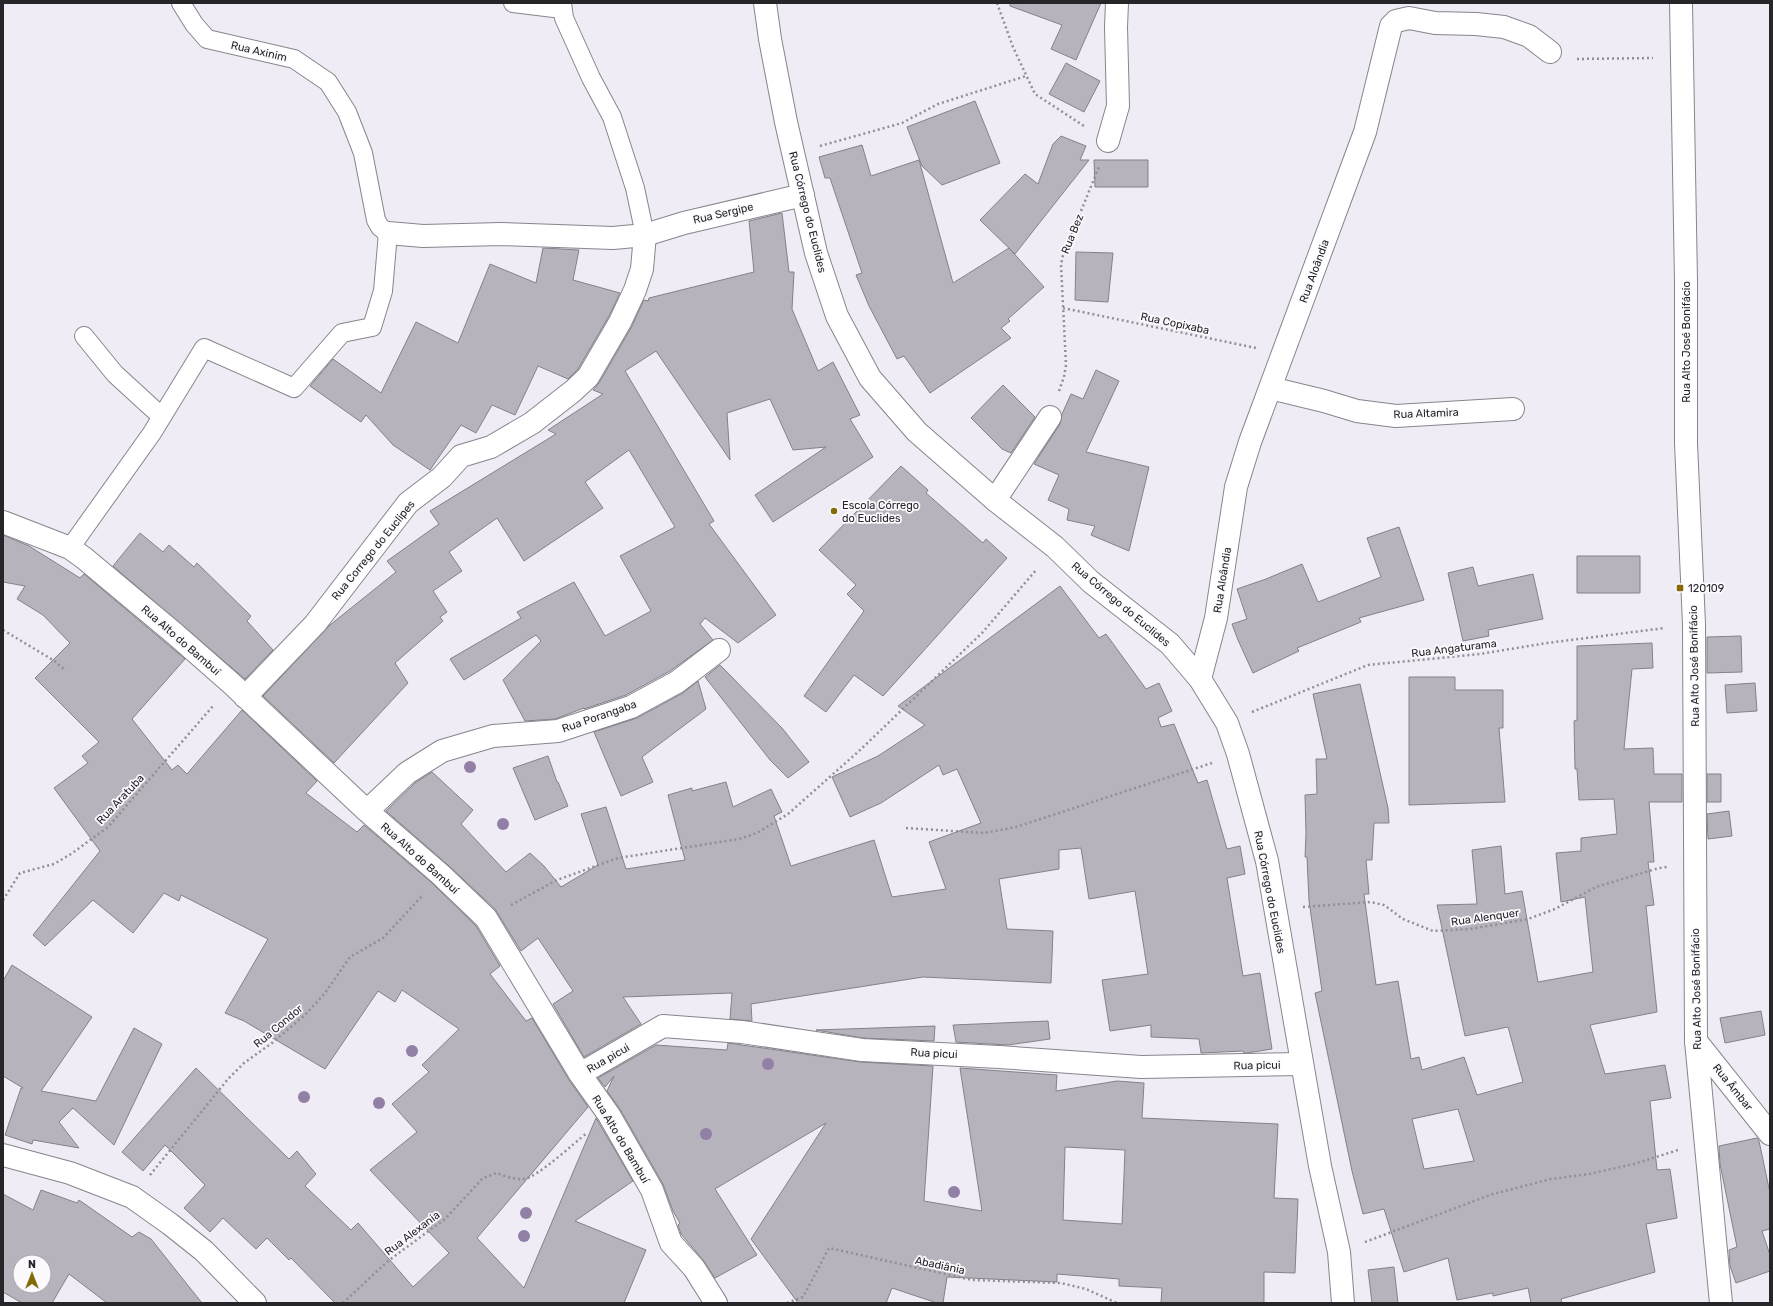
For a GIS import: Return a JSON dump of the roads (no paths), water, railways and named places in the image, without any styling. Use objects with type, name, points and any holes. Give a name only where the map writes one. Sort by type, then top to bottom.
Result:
[{"type":"street","name":"Rua Córrego do Euclides","points":[[765,3],[770,39],[793,154],[816,253],[837,316],[870,378],[917,432],[995,500],[1055,547],[1091,582],[1170,644],[1200,679],[1227,723],[1238,754],[1267,861],[1320,1166],[1339,1252],[1343,1303]]},
{"type":"street","points":[[1108,141],[1118,106],[1116,27],[1117,3]]},
{"type":"street","name":"Rua Alto José Bonifácio","points":[[1682,3],[1686,281],[1686,443],[1694,624],[1696,1041],[1722,1303]]},
{"type":"street","name":"Rua Aloândia","points":[[1200,679],[1216,618],[1236,488],[1250,442],[1365,132],[1391,26],[1396,22],[1409,18],[1435,22],[1504,27],[1530,36],[1550,52]]},
{"type":"street","name":"Rua Sergipe","points":[[388,233],[423,236],[501,234],[613,238],[645,236],[684,223],[803,195]]},
{"type":"street","name":"Rua Corrego do Euclipes","points":[[239,691],[315,624],[408,503],[442,477],[461,456],[491,447],[532,423],[573,391],[588,377],[620,322],[635,290],[642,269],[645,236]]},
{"type":"street","name":"Rua Altamira","points":[[1270,388],[1324,401],[1357,411],[1396,416],[1514,409]]},
{"type":"street","points":[[995,500],[1050,417]]},
{"type":"street","name":"Rua Alto do Bambuí","points":[[3,522],[70,548],[84,558],[175,634],[239,691],[367,811],[440,874],[486,918],[580,1074],[609,1115],[652,1190],[671,1243],[694,1268],[716,1303]]},
{"type":"street","name":"Rua Porangaba","points":[[367,811],[407,773],[442,751],[493,736],[558,731],[631,707],[677,682],[719,650]]},
{"type":"street","name":"Rua picui","points":[[580,1074],[663,1026],[742,1032],[862,1050],[999,1057],[1141,1067],[1302,1064]]},
{"type":"street","name":"Rua Âmbar","points":[[1696,1041],[1770,1134]]},
{"type":"street","points":[[3,1155],[70,1173],[132,1197],[170,1224],[204,1252],[255,1303]]},
{"type":"lane","name":"Rua Axinim","points":[[181,3],[194,24],[207,39],[294,60],[328,82],[347,112],[363,152],[376,220],[380,227],[388,233]]},
{"type":"lane","points":[[513,3],[562,6],[591,78],[612,117],[635,188],[645,236]]},
{"type":"lane","points":[[70,548],[152,433],[204,348],[294,388],[342,333],[372,328],[383,291],[388,233]]},
{"type":"lane","points":[[84,336],[115,374],[162,417]]},
{"type":"place","name":"Escola Córrego do Euclides","points":[[834,511]]},
{"type":"place","name":"120109","points":[[1680,588]]}]
